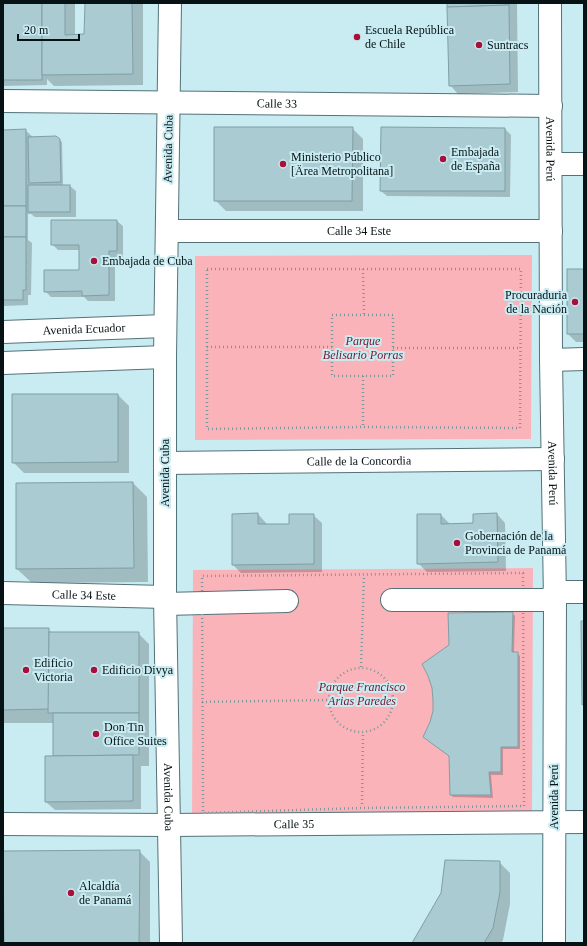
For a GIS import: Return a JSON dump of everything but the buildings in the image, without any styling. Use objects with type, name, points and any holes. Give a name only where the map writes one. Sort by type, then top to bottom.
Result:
[{"type":"street","name":"Avenida Cuba","points":[[170,3],[165,357],[165,600],[170,943]]},
{"type":"street","name":"Avenida Perú","points":[[550,3],[551,360],[555,596],[554,943]]},
{"type":"street","name":"Calle 33","points":[[3,101],[551,106]]},
{"type":"street","points":[[551,164],[584,164]]},
{"type":"street","name":"Calle 34 Este","points":[[167,231],[551,231]]},
{"type":"street","name":"Avenida Ecuador","points":[[3,332],[166,326]]},
{"type":"street","points":[[3,362],[165,357]]},
{"type":"street","points":[[551,360],[584,359]]},
{"type":"street","name":"Calle de la Concordia","points":[[165,463],[552,459]]},
{"type":"street","points":[[392,600],[523,600],[584,592]]},
{"type":"street","name":"Calle 34 Este","points":[[3,593],[202,603],[287,601]]},
{"type":"street","name":"Calle 35","points":[[3,824],[169,825],[584,822]]},
{"type":"path","points":[[207,269],[521,269],[520,428],[363,427],[207,429],[207,347],[207,269]]},
{"type":"path","points":[[363,270],[364,314]]},
{"type":"path","points":[[364,314],[393,314],[393,376],[332,376],[332,315],[364,314]]},
{"type":"path","points":[[207,347],[332,347]]},
{"type":"path","points":[[393,348],[520,348]]},
{"type":"path","points":[[363,376],[363,427]]},
{"type":"path","points":[[523,573],[524,806],[362,808],[203,813],[202,576],[364,575],[523,573]]},
{"type":"path","points":[[361,667],[364,575]]},
{"type":"path","points":[[361,667],[373,669],[390,683],[394,704],[390,715],[383,724],[374,730],[363,732],[352,731],[343,727],[336,720],[330,710],[329,700],[330,690],[335,681],[342,674],[351,669],[361,667]]},
{"type":"path","points":[[202,702],[329,700]]},
{"type":"path","points":[[362,808],[363,732]]},
{"type":"green space","name":"Parque Belisario Porras","points":[[532,255],[531,439],[195,440],[195,256]]},
{"type":"green space","name":"Parque Francisco Arias Paredes","points":[[533,568],[532,818],[192,820],[193,570]]},
{"type":"place","name":"Escuela República de Chile","points":[[357,37]]},
{"type":"place","name":"Suntracs","points":[[479,45]]},
{"type":"place","name":"Embajada de España","points":[[443,159]]},
{"type":"place","name":"Ministerio Público [Ärea Metropolitana]","points":[[283,164]]},
{"type":"place","name":"Embajada de Cuba","points":[[94,261]]},
{"type":"place","name":"Procuraduria de la Nación","points":[[575,302]]},
{"type":"place","name":"Gobernación de la Provincia de Panamá","points":[[457,543]]},
{"type":"place","name":"Edificio Victoria","points":[[26,670]]},
{"type":"place","name":"Edificio Divya","points":[[94,670]]},
{"type":"place","name":"Don Tin Office Suites","points":[[96,734]]},
{"type":"place","name":"Alcaldía de Panamá","points":[[71,893]]}]
